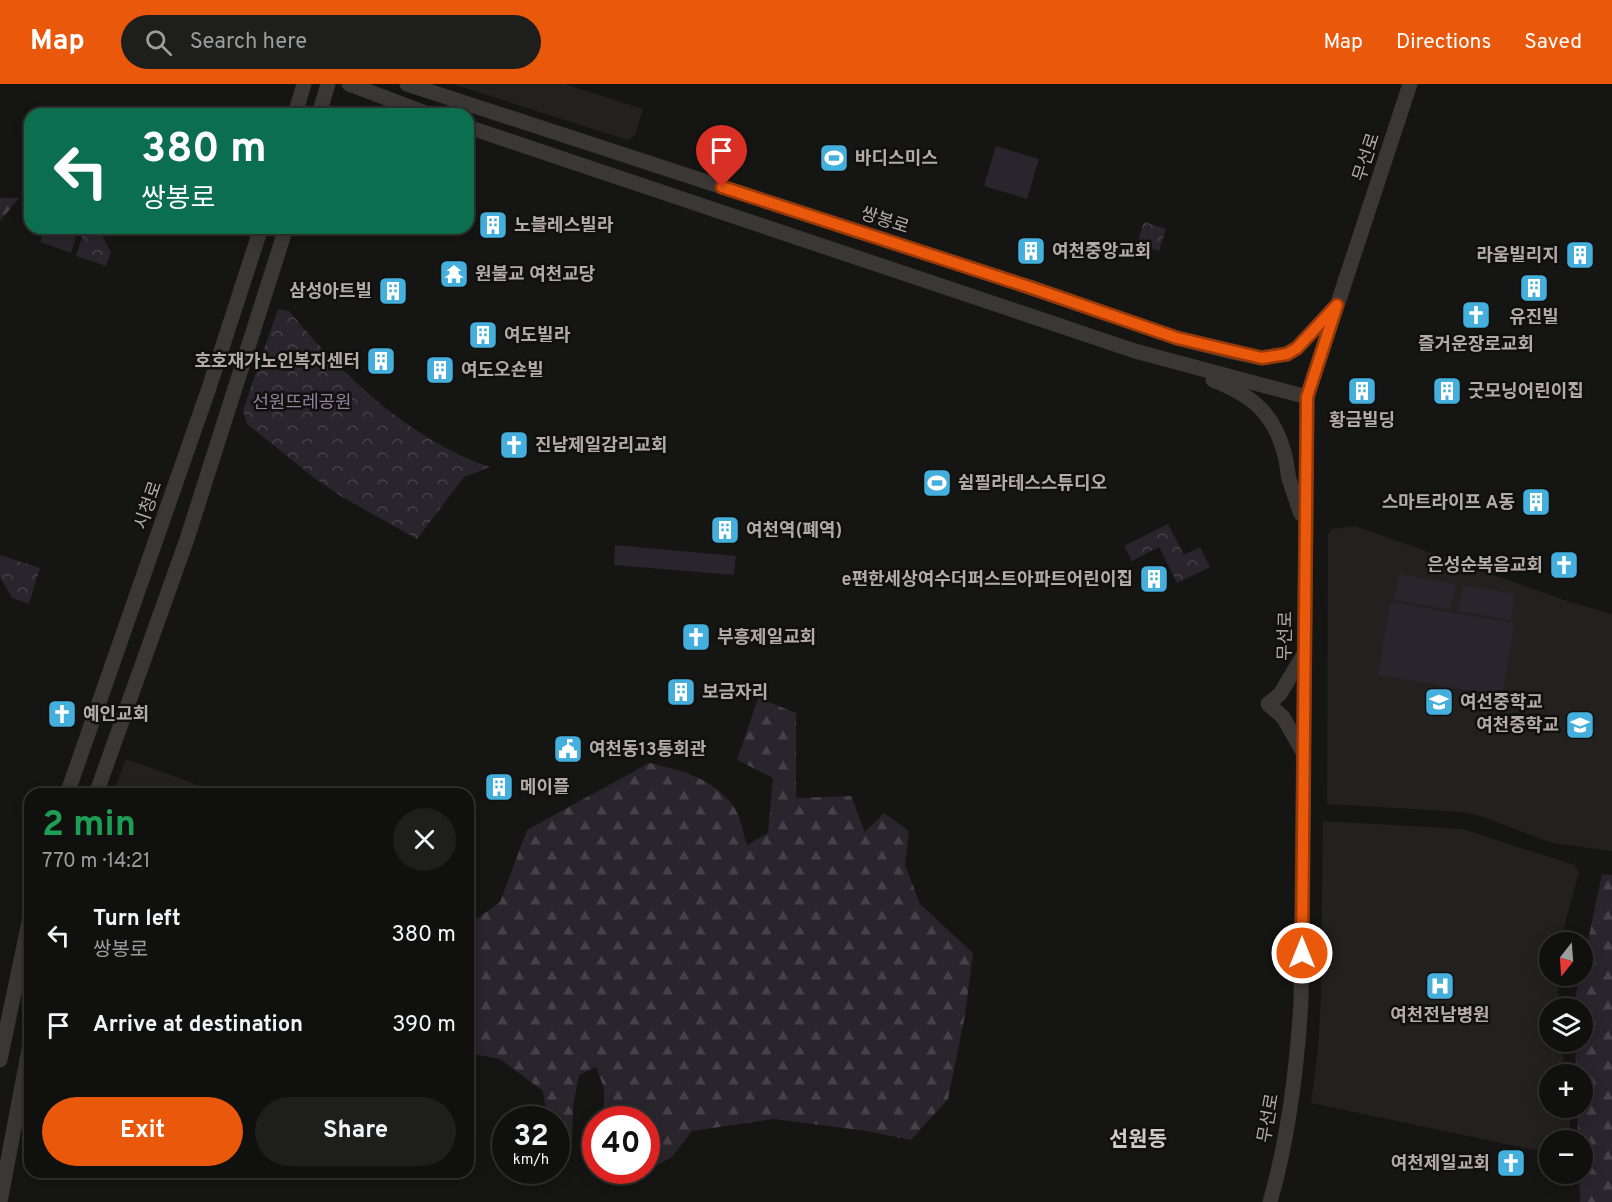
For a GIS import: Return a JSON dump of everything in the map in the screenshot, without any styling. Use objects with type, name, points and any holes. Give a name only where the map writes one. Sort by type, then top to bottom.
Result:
[{"type":"street","points":[[297,108],[304,84]]},
{"type":"street","points":[[321,108],[328,84]]},
{"type":"street","points":[[349,84],[412,108]]},
{"type":"street","name":"쌍봉로","points":[[407,84],[1032,288],[1177,338],[1262,358],[1287,354],[1297,348],[1337,305]]},
{"type":"street","name":"무선로","points":[[1270,1202],[1287,1128],[1298,1055],[1301,1001],[1307,397],[1410,84]]},
{"type":"street","points":[[474,129],[1024,313],[1231,387],[1262,408],[1275,427],[1282,446],[1289,479],[1306,527]]},
{"type":"street","name":"시청로","points":[[69,788],[160,531],[259,234]]},
{"type":"street","points":[[98,788],[187,539],[284,234]]},
{"type":"street","points":[[1024,313],[1032,288]]},
{"type":"street","points":[[1134,351],[1307,397]]},
{"type":"street","points":[[160,531],[187,539]]},
{"type":"street","points":[[1304,654],[1280,694],[1268,704],[1283,717],[1304,753]]},
{"type":"street","points":[[24,945],[0,1059],[24,1062]]},
{"type":"street","points":[[0,1202],[24,1073]]},
{"type":"shaded area","points":[[453,84],[565,84],[643,109],[635,136],[627,140]]},
{"type":"shaded area","name":"여선중학교","points":[[1355,526],[1567,601],[1612,614],[1612,851],[1552,843],[1480,816],[1463,812],[1327,804],[1328,534],[1332,529]]},
{"type":"shaded area","points":[[126,759],[207,788],[115,788]]},
{"type":"shaded area","name":"여천전남병원","points":[[1323,821],[1462,829],[1575,865],[1579,872],[1563,932],[1539,932],[1539,986],[1558,986],[1559,998],[1539,998],[1539,1052],[1563,1052],[1564,1064],[1539,1064],[1539,1118],[1570,1118],[1570,1130],[1539,1130],[1539,1151],[1311,1103],[1321,997]]},
{"type":"green space","points":[[996,146],[1039,159],[1027,199],[984,186]]},
{"type":"green space","points":[[0,198],[19,198],[0,221]]},
{"type":"green space","points":[[1144,222],[1166,229],[1159,251],[1137,244]]},
{"type":"green space","points":[[43,234],[77,234],[71,253],[40,242]]},
{"type":"green space","points":[[83,234],[101,234],[111,252],[106,266],[76,256]]},
{"type":"green space","name":"선원뜨레공원","points":[[278,309],[289,311],[332,359],[379,403],[405,423],[432,440],[490,467],[464,477],[417,539],[342,497],[313,477],[247,424],[243,410]]},
{"type":"green space","points":[[1168,524],[1184,555],[1200,547],[1210,567],[1177,583],[1159,547],[1132,561],[1124,546]]},
{"type":"green space","points":[[615,545],[736,556],[734,575],[614,565]]},
{"type":"green space","points":[[0,555],[40,568],[29,604],[12,598],[0,577]]},
{"type":"green space","points":[[1399,574],[1455,584],[1451,610],[1394,600]]},
{"type":"green space","points":[[1463,585],[1515,594],[1511,620],[1458,611]]},
{"type":"green space","points":[[1390,602],[1514,623],[1503,691],[1499,694],[1492,694],[1378,675]]},
{"type":"green space","points":[[758,698],[796,713],[796,798],[851,796],[865,832],[884,813],[909,831],[905,865],[920,904],[973,953],[965,1015],[948,1099],[911,1140],[867,1131],[774,1119],[692,1131],[672,1157],[660,1164],[660,1106],[604,1106],[604,1088],[596,1067],[579,1075],[573,1106],[572,1140],[570,1139],[570,1106],[545,1106],[543,1091],[500,1059],[474,1054],[474,921],[500,902],[527,830],[649,763],[684,772],[716,788],[736,810],[747,845],[768,833],[773,778],[737,760]]},
{"type":"green space","points":[[1602,874],[1612,875],[1612,1202],[1580,1202],[1579,1184],[1593,1184],[1593,1130],[1578,1130],[1577,1118],[1593,1118],[1593,1064],[1576,1064],[1575,1052],[1593,1052],[1593,998],[1575,998],[1578,986],[1593,986],[1593,932],[1590,932]]},
{"type":"place","name":"바디스미스","points":[[834,158]]},
{"type":"place","name":"노블레스빌라","points":[[493,225]]},
{"type":"place","name":"여천중앙교회","points":[[1031,251]]},
{"type":"place","name":"라움빌리지","points":[[1580,255]]},
{"type":"place","name":"원불교 여천교당","points":[[454,274]]},
{"type":"place","name":"유진빌","points":[[1534,288]]},
{"type":"place","name":"삼성아트빌","points":[[393,291]]},
{"type":"place","name":"즐거운장로교회","points":[[1476,315]]},
{"type":"place","name":"여도빌라","points":[[483,335]]},
{"type":"place","name":"호호재가노인복지센터","points":[[381,361]]},
{"type":"place","name":"여도오숀빌","points":[[440,370]]},
{"type":"place","name":"황금빌딩","points":[[1362,391]]},
{"type":"place","name":"굿모닝어린이집","points":[[1447,391]]},
{"type":"place","name":"진남제일감리교회","points":[[514,445]]},
{"type":"place","name":"쉼필라테스스튜디오","points":[[937,483]]},
{"type":"place","name":"스마트라이프 A동","points":[[1536,502]]},
{"type":"place","name":"여천역(폐역)","points":[[725,530]]},
{"type":"place","name":"은성순복음교회","points":[[1564,565]]},
{"type":"place","name":"e편한세상여수더퍼스트아파트어린이집","points":[[1154,579]]},
{"type":"place","name":"부흥제일교회","points":[[696,637]]},
{"type":"place","name":"보금자리","points":[[681,692]]},
{"type":"place","name":"여선중학교","points":[[1439,702]]},
{"type":"place","name":"예인교회","points":[[62,714]]},
{"type":"place","name":"여천중학교","points":[[1580,725]]},
{"type":"place","name":"여천동13통회관","points":[[568,749]]},
{"type":"place","name":"메이플","points":[[499,787]]},
{"type":"place","name":"여천전남병원","points":[[1440,986]]},
{"type":"place","name":"여천제일교회","points":[[1511,1163]]},
{"type":"district","name":"선원동","points":[[1138,1139]]},
{"type":"route","points":[[722,187],[1177,338],[1262,358],[1287,354],[1297,348],[1337,305],[1307,397],[1302,953]]}]
